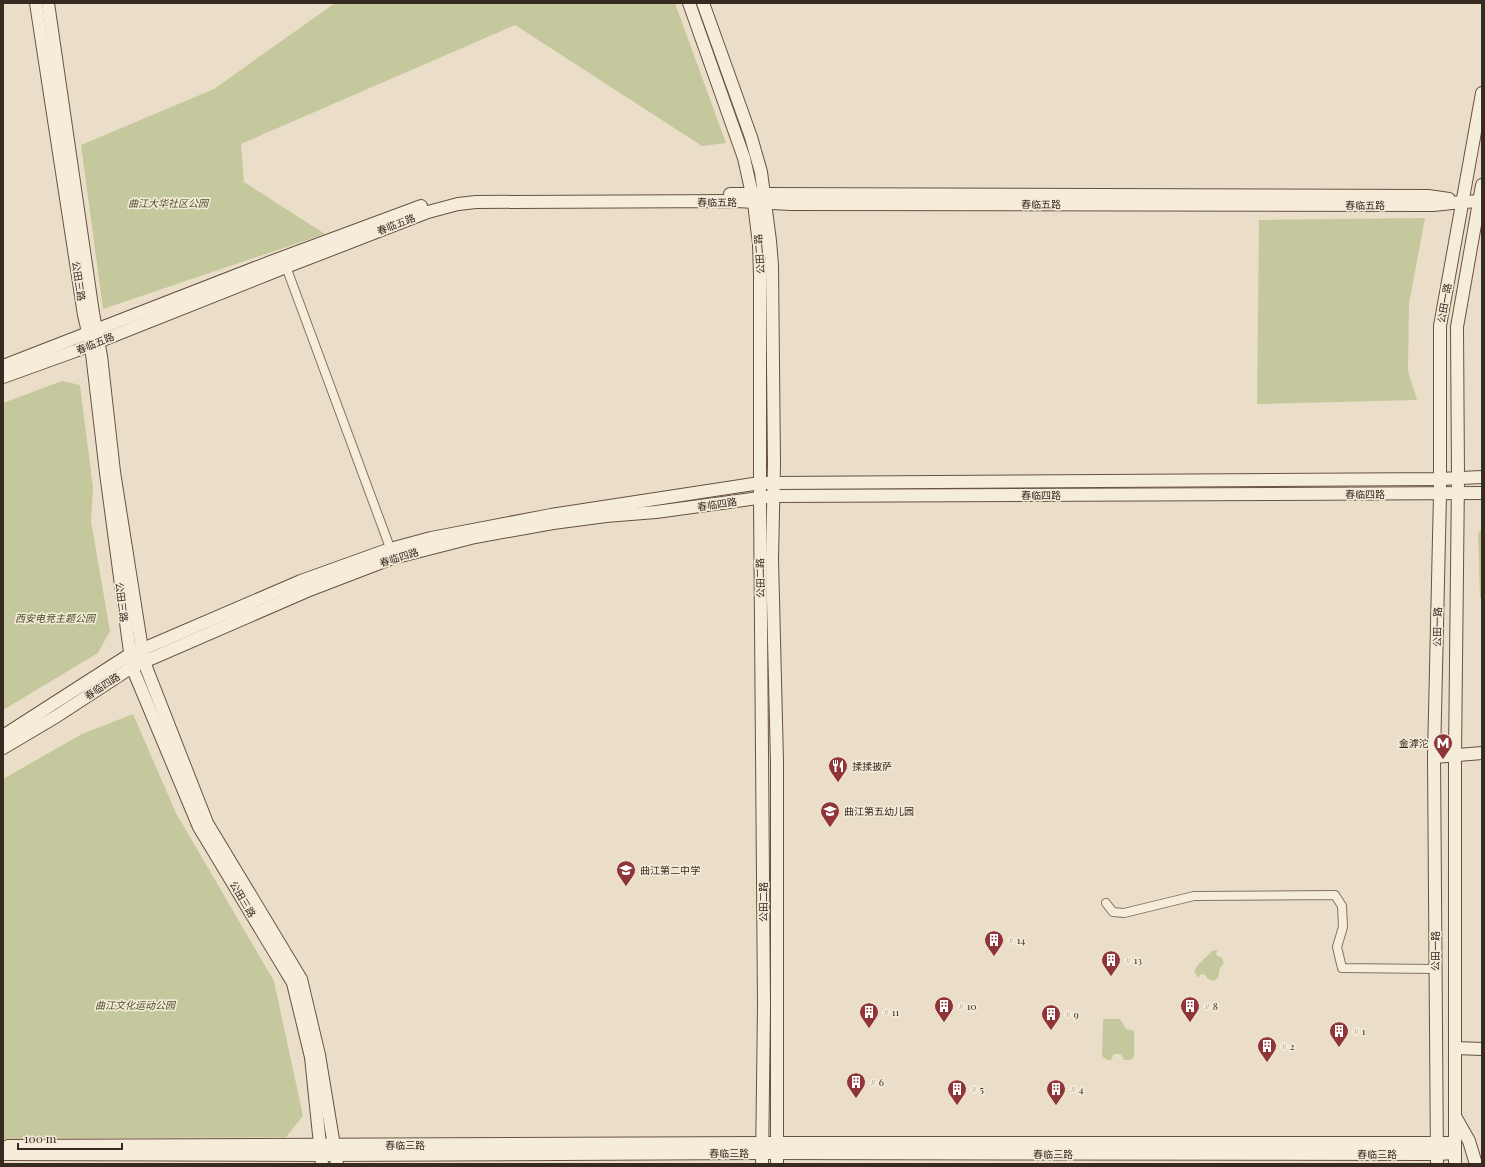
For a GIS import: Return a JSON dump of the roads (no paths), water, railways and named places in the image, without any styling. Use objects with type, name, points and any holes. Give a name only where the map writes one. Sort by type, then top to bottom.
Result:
[{"type":"street","name":"公田三路","points":[[36,3],[94,343],[144,662],[207,824],[301,980],[319,1055],[336,1155]]},
{"type":"street","name":"公田三路","points":[[48,3],[92,331]]},
{"type":"street","name":"公田二路","points":[[689,3],[758,199],[772,265],[774,483],[772,559],[777,762],[777,1154]]},
{"type":"street","name":"公田二路","points":[[703,3],[751,137],[761,172],[758,199],[760,275],[760,498],[764,968],[762,1153]]},
{"type":"street","name":"公田一路","points":[[1436,1154],[1434,757],[1440,494],[1440,326],[1482,93]]},
{"type":"street","name":"公田一路","points":[[1455,1154],[1455,755],[1458,493],[1457,327],[1482,185]]},
{"type":"street","name":"春临五路","points":[[3,377],[94,343],[418,207],[442,199],[463,195],[758,199],[1428,196],[1462,202],[1480,202]]},
{"type":"street","name":"春临五路","points":[[3,366],[92,331],[284,262]]},
{"type":"street","points":[[284,262],[392,553]]},
{"type":"street","name":"公田三路","points":[[94,343],[129,655],[132,667],[199,827],[293,983],[311,1057],[322,1155]]},
{"type":"street","name":"春临四路","points":[[3,748],[57,716],[132,667],[392,553],[431,538],[551,515],[760,483],[1440,479],[1482,477]]},
{"type":"street","name":"春临四路","points":[[3,736],[129,655],[301,581],[392,553],[553,524],[606,516],[656,512],[773,496],[1482,493]]},
{"type":"street","points":[[1434,757],[1482,753]]},
{"type":"street","points":[[1106,903],[1113,912],[1124,913],[1194,896],[1335,895],[1342,906],[1343,927],[1337,947],[1342,968],[1435,970]]},
{"type":"street","points":[[1456,1048],[1482,1048]]},
{"type":"street","points":[[1455,1118],[1469,1141],[1476,1164]]},
{"type":"street","name":"春临三路","points":[[3,1146],[322,1155]]},
{"type":"street","name":"春临三路","points":[[3,1154],[1455,1154]]},
{"type":"street","points":[[1424,1164],[1436,1154]]},
{"type":"place","name":"金滹沱","points":[[1443,760]]},
{"type":"place","name":"揉揉披萨","points":[[838,783]]},
{"type":"place","name":"曲江第五幼儿园","points":[[830,828]]},
{"type":"place","name":"曲江第二中学","points":[[626,887]]},
{"type":"place","name":"# 14","points":[[994,957]]},
{"type":"place","name":"# 13","points":[[1111,977]]},
{"type":"place","name":"# 10","points":[[944,1023]]},
{"type":"place","name":"# 8","points":[[1190,1023]]},
{"type":"place","name":"# 11","points":[[869,1029]]},
{"type":"place","name":"# 9","points":[[1051,1031]]},
{"type":"place","name":"# 1","points":[[1339,1048]]},
{"type":"place","name":"# 2","points":[[1267,1063]]},
{"type":"place","name":"# 6","points":[[856,1099]]},
{"type":"place","name":"# 5","points":[[957,1106]]},
{"type":"place","name":"# 4","points":[[1056,1106]]},
{"type":"park label","name":"曲江大华社区公园","points":[[168,203]]},
{"type":"park label","name":"西安电竞主题公园","points":[[55,618]]},
{"type":"park label","name":"曲江文化运动公园","points":[[135,1005]]}]
